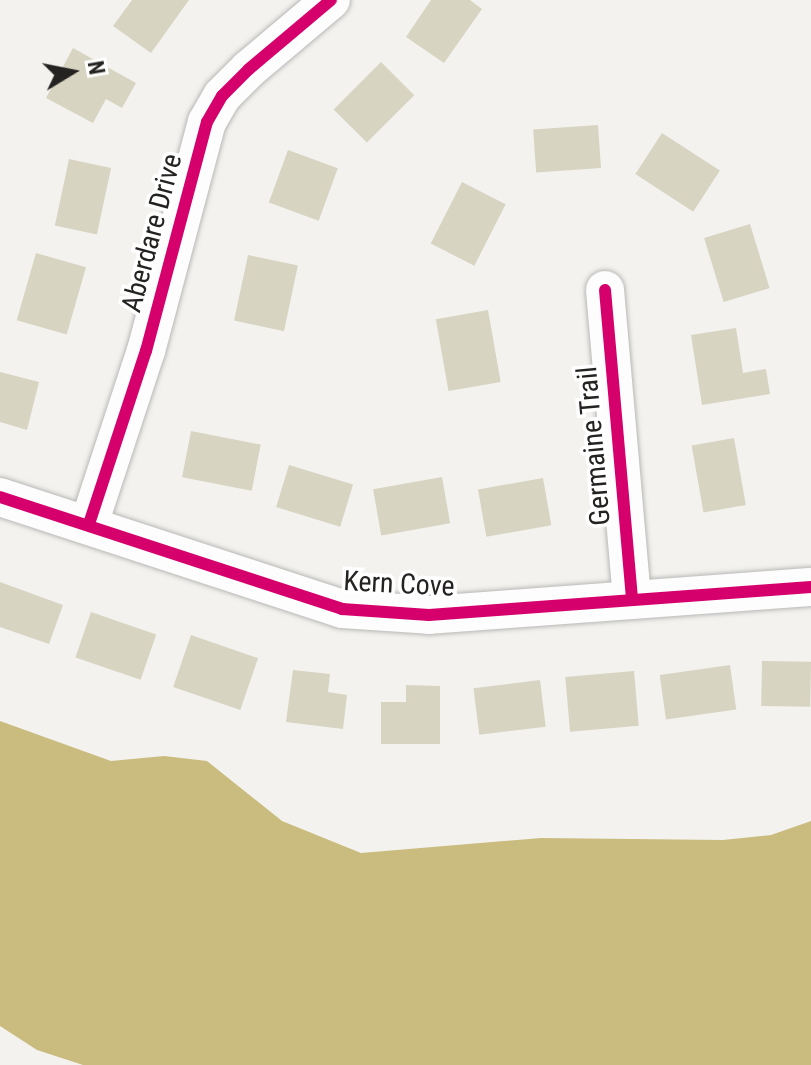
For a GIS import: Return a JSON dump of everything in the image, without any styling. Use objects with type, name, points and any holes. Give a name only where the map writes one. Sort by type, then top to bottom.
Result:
[{"type":"street","name":"Aberdare Drive","points":[[89,524],[146,351],[207,122],[222,96],[249,69],[331,0]]},
{"type":"street","name":"Germaine Trail","points":[[605,290],[632,598]]},
{"type":"street","name":"Kern Cove","points":[[0,497],[342,609],[429,615],[811,587]]},
{"type":"shaded area","points":[[0,721],[111,761],[164,756],[207,761],[282,821],[361,853],[541,838],[723,840],[771,835],[811,821],[811,1065],[83,1065],[37,1050],[0,1026]]},
{"type":"building","points":[[132,0],[189,0],[151,53],[113,26]]},
{"type":"building","points":[[431,0],[470,0],[482,9],[444,63],[406,37]]},
{"type":"building","points":[[73,48],[136,83],[122,108],[106,99],[93,123],[46,98]]},
{"type":"building","points":[[381,62],[414,95],[367,143],[334,109]]},
{"type":"building","points":[[598,125],[601,168],[536,172],[533,130]]},
{"type":"building","points":[[662,133],[720,171],[693,212],[635,174]]},
{"type":"building","points":[[288,150],[338,168],[319,221],[269,203]]},
{"type":"building","points":[[69,159],[111,168],[97,234],[55,226]]},
{"type":"building","points":[[462,182],[506,204],[474,266],[431,243]]},
{"type":"building","points":[[750,224],[770,288],[724,302],[704,238]]},
{"type":"building","points":[[36,253],[86,267],[67,335],[17,320]]},
{"type":"building","points":[[248,255],[298,266],[284,331],[234,321]]},
{"type":"building","points":[[488,310],[501,382],[448,391],[436,319]]},
{"type":"building","points":[[736,328],[743,373],[766,369],[770,394],[702,405],[691,335]]},
{"type":"building","points":[[0,372],[39,382],[27,430],[0,422]]},
{"type":"building","points":[[191,431],[261,445],[252,491],[182,477]]},
{"type":"building","points":[[734,438],[746,505],[703,512],[692,445]]},
{"type":"building","points":[[289,465],[353,485],[340,527],[276,507]]},
{"type":"building","points":[[442,477],[450,523],[381,535],[373,489]]},
{"type":"building","points":[[543,478],[551,525],[486,537],[478,489]]},
{"type":"building","points":[[0,582],[63,605],[49,644],[0,627]]},
{"type":"building","points":[[91,612],[156,634],[141,680],[75,657]]},
{"type":"building","points":[[191,635],[258,658],[240,710],[173,687]]},
{"type":"building","points":[[762,661],[811,662],[810,707],[761,706]]},
{"type":"building","points":[[730,665],[736,710],[666,719],[660,675]]},
{"type":"building","points":[[293,670],[330,674],[328,692],[347,695],[343,729],[286,722]]},
{"type":"building","points":[[634,671],[639,726],[570,732],[565,677]]},
{"type":"building","points":[[540,680],[546,727],[479,735],[473,688]]},
{"type":"building","points":[[406,685],[440,686],[440,744],[381,744],[381,702],[406,702]]},
{"type":"cycle path","points":[[89,524],[146,351],[207,122],[222,96],[249,69],[331,0]]},
{"type":"cycle path","points":[[605,290],[632,598]]},
{"type":"cycle path","points":[[0,497],[342,609],[429,615],[811,587]]}]
